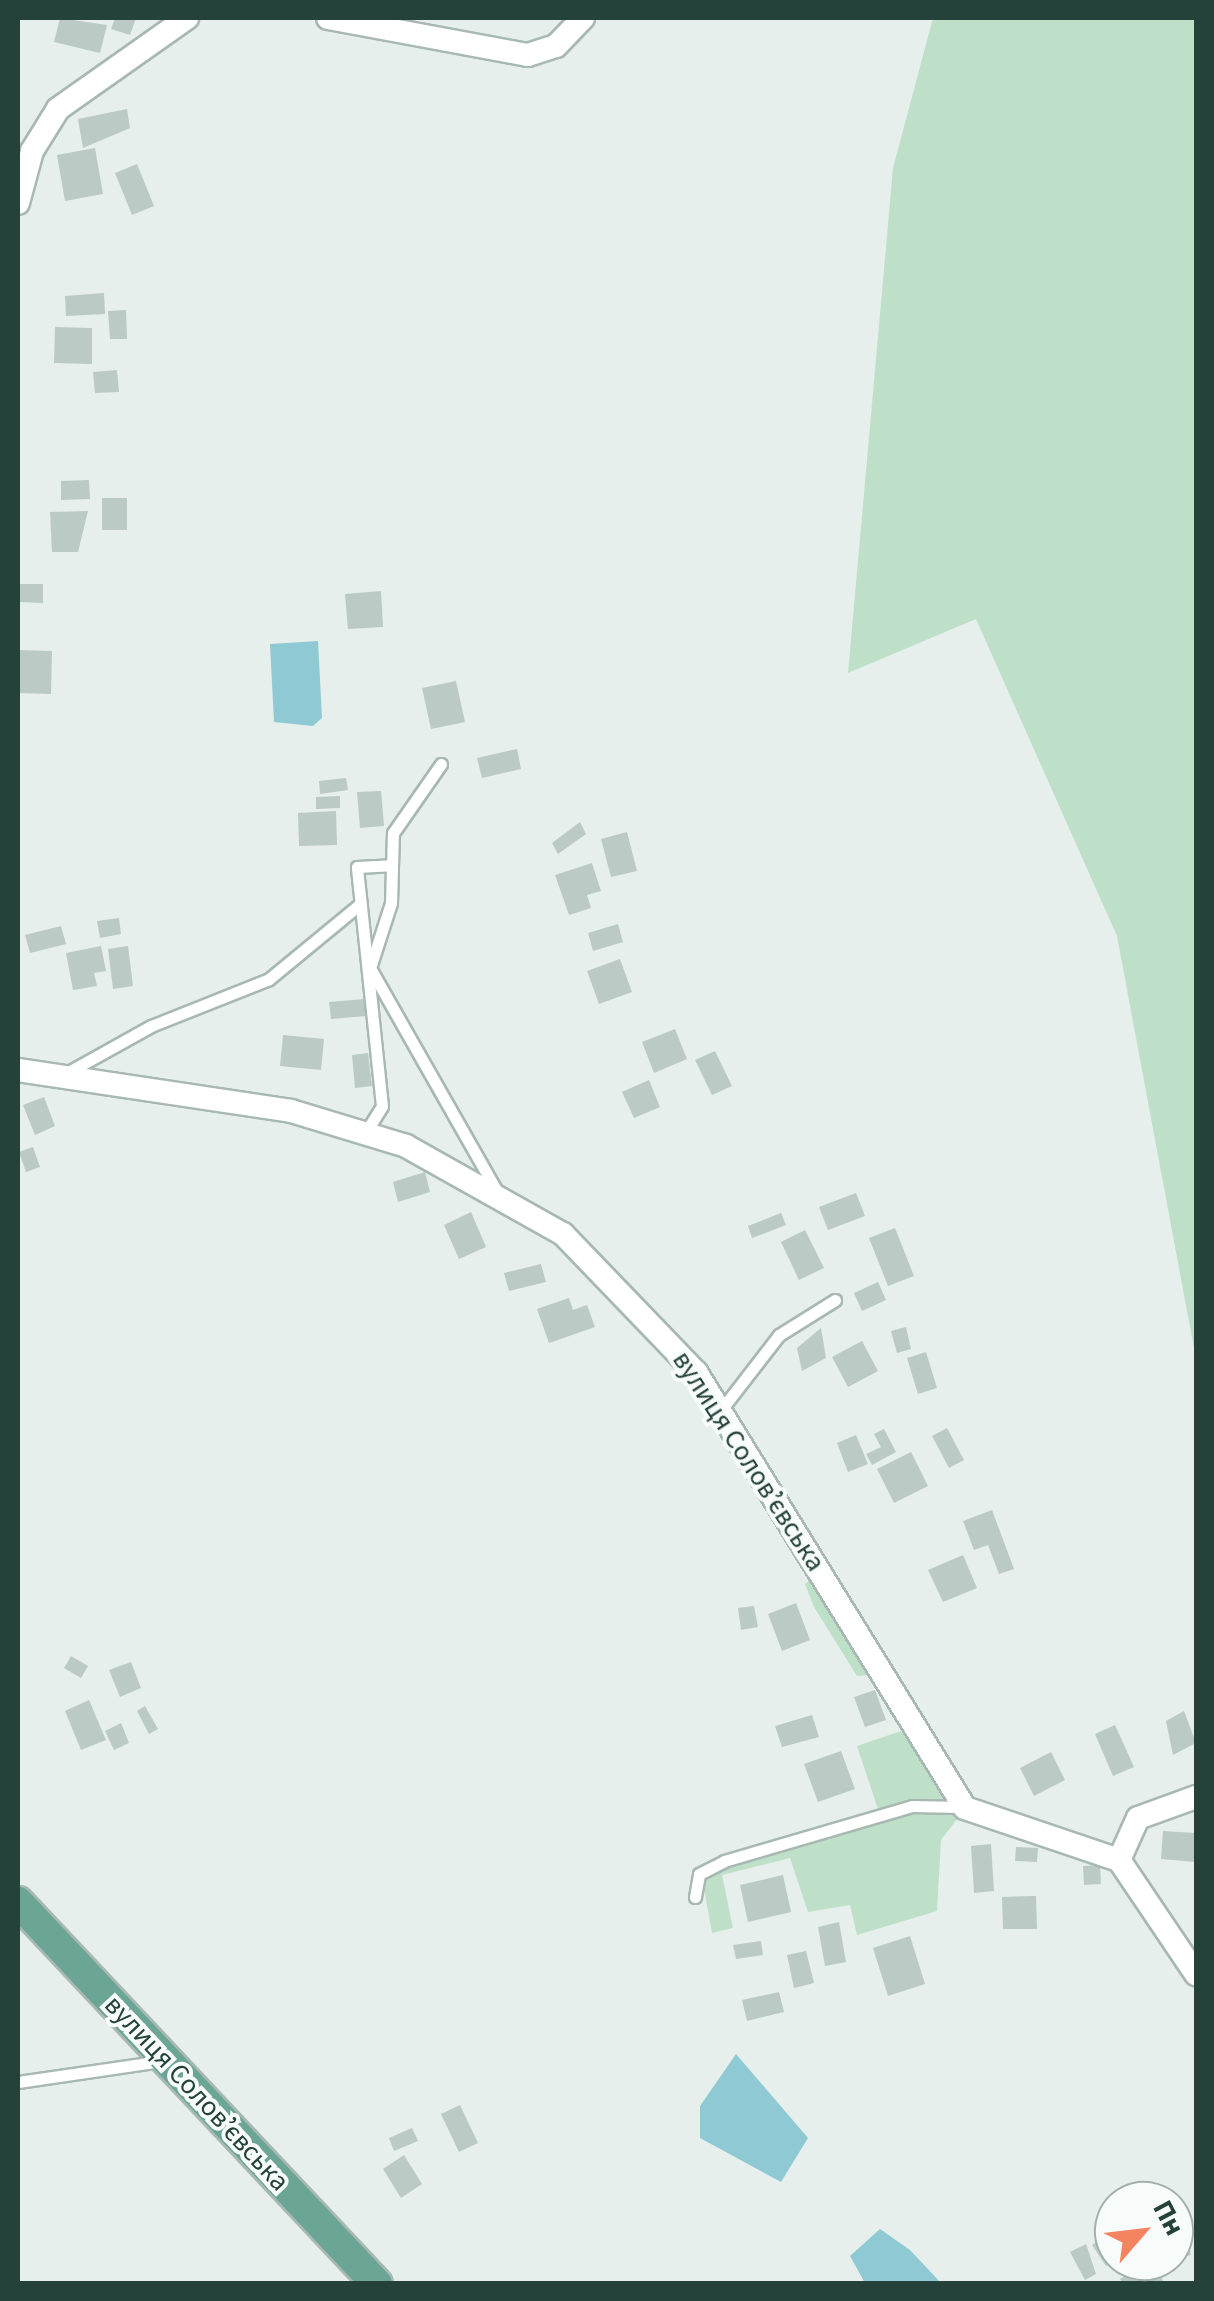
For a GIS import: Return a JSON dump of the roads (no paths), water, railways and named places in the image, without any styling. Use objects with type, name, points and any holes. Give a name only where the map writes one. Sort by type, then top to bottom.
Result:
[{"type":"main road","name":"вулиця Соловʼєвська","points":[[18,1902],[377,2284]]},
{"type":"street","points":[[18,194],[32,151],[80,85],[187,18]]},
{"type":"street","points":[[328,18],[528,55],[556,46],[582,18]]},
{"type":"street","name":"вулиця Соловʼєвська","points":[[18,1070],[54,1080],[259,1105],[364,1135],[498,1192],[606,1270],[721,1410],[965,1808]]},
{"type":"street","points":[[1119,1860],[1138,1818],[1196,1797]]},
{"type":"street","points":[[965,1808],[1119,1860],[1196,1974]]},
{"type":"lane","points":[[441,764],[394,833],[391,903],[369,972],[498,1192]]},
{"type":"lane","points":[[364,1135],[382,1106],[356,867],[391,864]]},
{"type":"lane","points":[[54,1080],[151,1026],[269,979],[360,904]]},
{"type":"lane","points":[[721,1410],[779,1335],[835,1300]]},
{"type":"lane","points":[[695,1897],[699,1874],[724,1861],[912,1806],[965,1808]]},
{"type":"lane","points":[[18,2082],[166,2060]]},
{"type":"water","points":[[318,641],[322,718],[313,726],[274,722],[270,644]]},
{"type":"water","points":[[736,2054],[808,2138],[781,2182],[700,2138],[700,2106]]},
{"type":"water","points":[[880,2229],[910,2250],[941,2283],[865,2283],[850,2256]]}]
